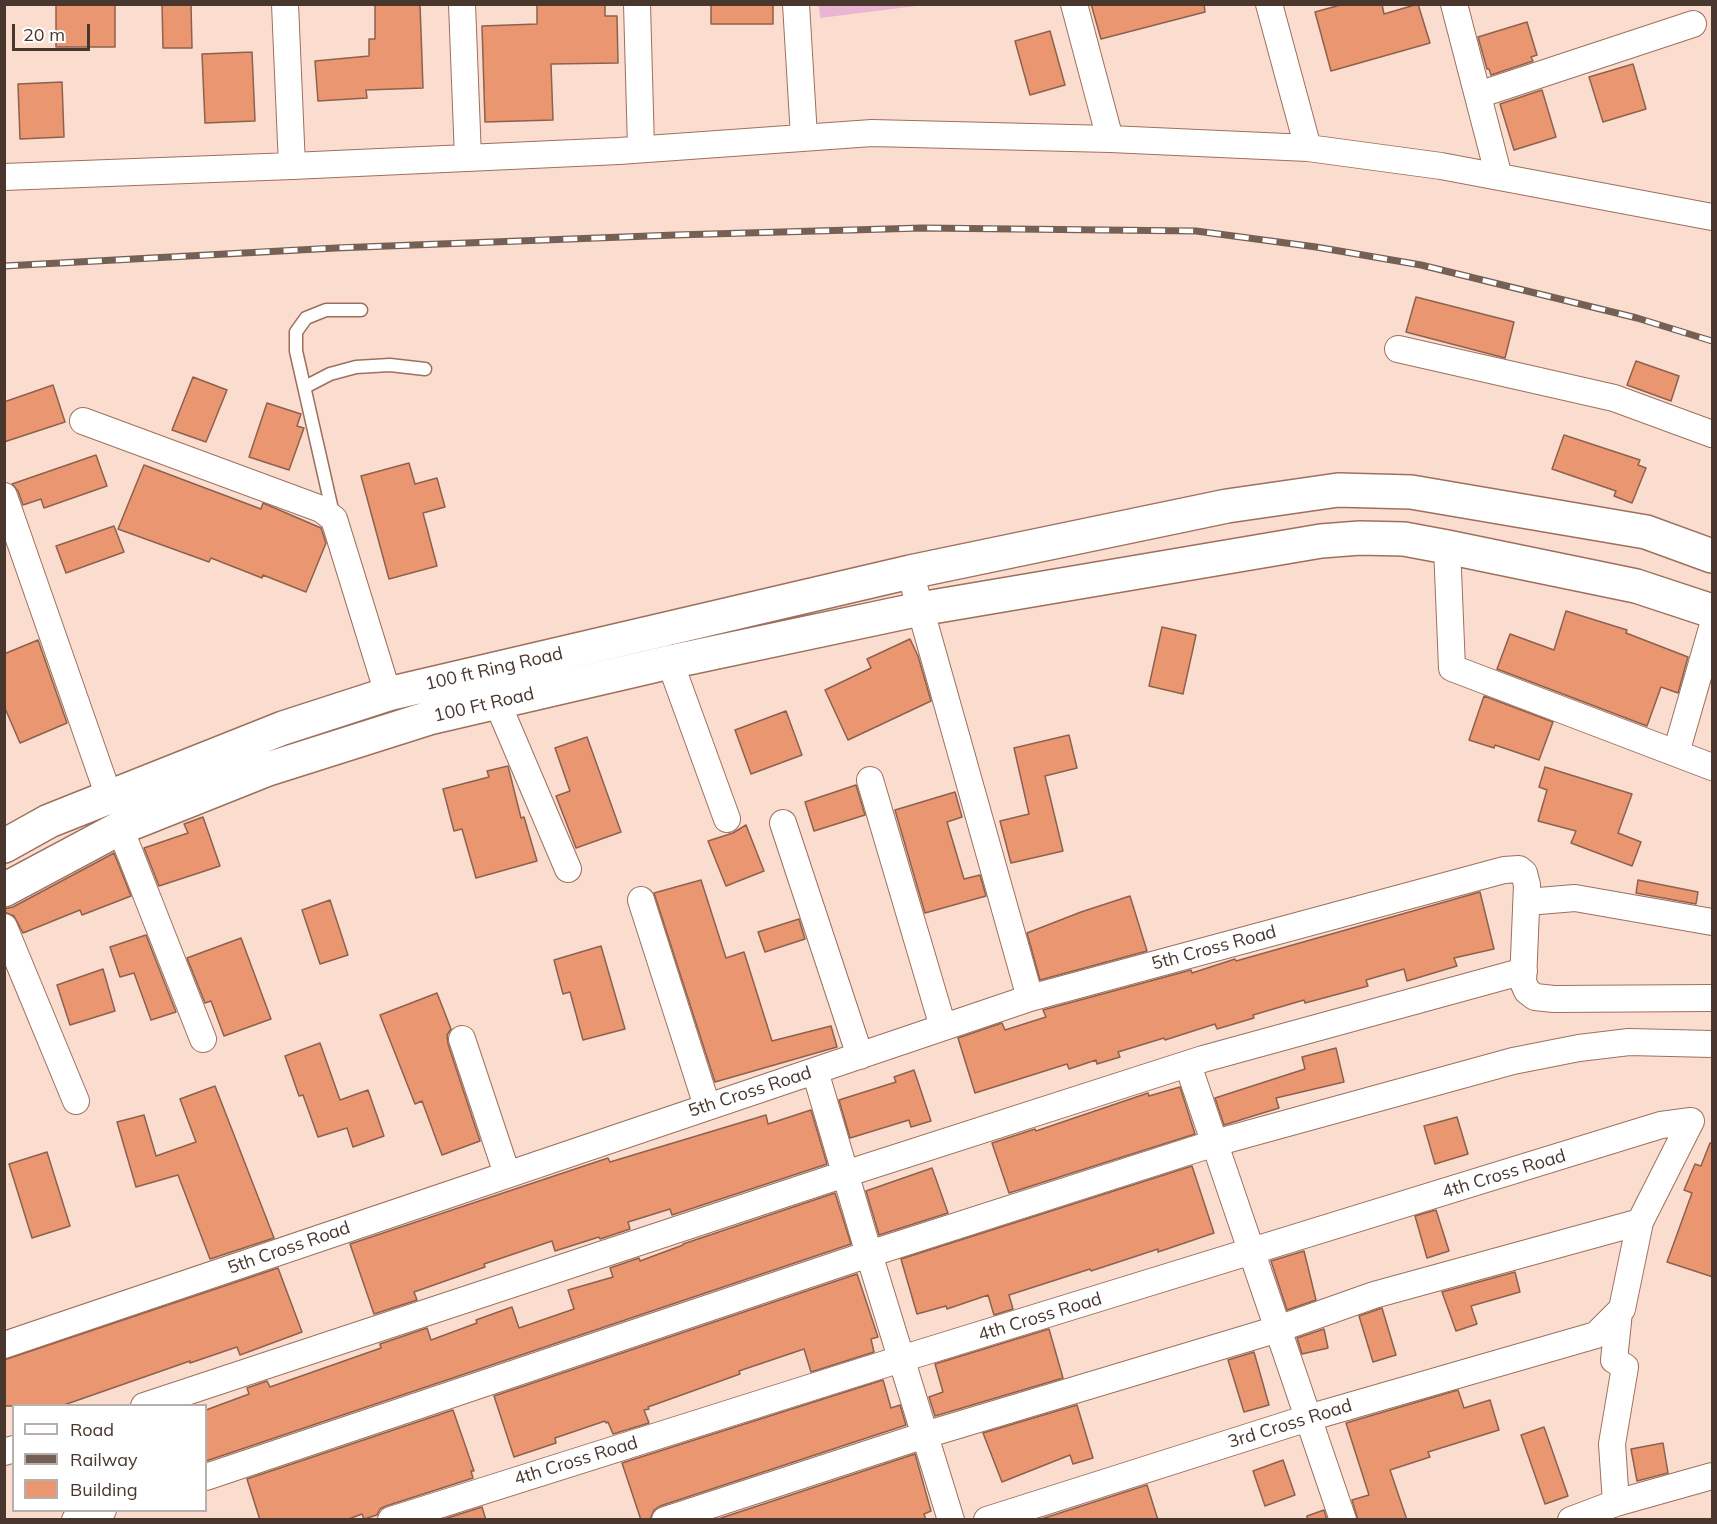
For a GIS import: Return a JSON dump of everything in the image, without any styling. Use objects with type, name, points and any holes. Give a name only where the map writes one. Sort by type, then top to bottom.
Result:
[{"type":"main road","name":"100 ft Ring Road","points":[[4,846],[49,821],[283,728],[388,694],[1002,551],[1227,506],[1338,490],[1411,492],[1646,532],[1713,556]]},
{"type":"main road","name":"100 Ft Road","points":[[4,890],[120,828],[268,769],[429,717],[670,662],[920,609],[1321,541],[1360,538],[1404,539],[1636,586],[1713,611]]},
{"type":"street","points":[[285,4],[292,166]]},
{"type":"street","points":[[462,4],[468,158]]},
{"type":"street","points":[[637,4],[641,148]]},
{"type":"street","points":[[796,4],[804,137]]},
{"type":"street","points":[[1074,4],[1110,139]]},
{"type":"street","points":[[1269,4],[1308,148]]},
{"type":"street","points":[[1454,4],[1499,177]]},
{"type":"street","points":[[1478,95],[1693,24]]},
{"type":"street","points":[[4,177],[619,151],[872,133],[1110,139],[1308,148],[1441,166],[1713,217]]},
{"type":"street","points":[[1398,349],[1614,398],[1713,434]]},
{"type":"street","points":[[83,421],[321,509],[334,519],[388,694]]},
{"type":"street","points":[[4,496],[109,797]]},
{"type":"street","points":[[1447,547],[1452,669],[1713,766]]},
{"type":"street","points":[[910,572],[1030,998]]},
{"type":"street","points":[[1676,753],[1713,628]]},
{"type":"street","points":[[670,662],[727,819]]},
{"type":"street","points":[[497,702],[567,869]]},
{"type":"street","points":[[870,780],[943,1027]]},
{"type":"street","points":[[783,823],[860,1056]]},
{"type":"street","points":[[120,828],[203,1039]]},
{"type":"street","name":"5th Cross Road","points":[[4,1345],[1030,998],[1504,870],[1519,869],[1524,873],[1527,902]]},
{"type":"street","points":[[1713,922],[1575,898],[1527,902],[1523,982],[1527,991],[1535,997],[1554,999],[1713,998]]},
{"type":"street","points":[[641,900],[707,1106]]},
{"type":"street","points":[[4,927],[76,1101]]},
{"type":"street","points":[[150,1404],[845,1174],[1188,1065],[1524,971]]},
{"type":"street","points":[[462,1039],[507,1174]]},
{"type":"street","points":[[207,1477],[869,1254],[1215,1143],[1513,1061],[1579,1048],[1629,1042],[1713,1044]]},
{"type":"street","points":[[1188,1065],[1253,1251],[1342,1520]]},
{"type":"street","points":[[815,1071],[951,1520]]},
{"type":"street","name":"4th Cross Road","points":[[391,1520],[425,1514],[901,1359],[1660,1125],[1691,1121],[1640,1222]]},
{"type":"street","points":[[665,1520],[925,1435],[1278,1329],[1374,1295],[1640,1222],[1622,1309],[1619,1312],[1614,1360],[1625,1367],[1612,1444],[1616,1503]]},
{"type":"street","name":"3rd Cross Road","points":[[987,1520],[1308,1418],[1596,1335],[1619,1312]]},
{"type":"street","points":[[1571,1520],[1616,1503],[1713,1476]]},
{"type":"street","points":[[75,1520],[97,1512]]},
{"type":"lane","points":[[334,519],[296,351],[296,332],[306,318],[326,310],[361,310]]},
{"type":"lane","points":[[305,387],[330,374],[357,367],[390,365],[425,369]]},
{"type":"shaded area","points":[[819,4],[924,5],[820,18]]},
{"type":"building","points":[[56,4],[115,4],[115,47],[56,47]]},
{"type":"building","points":[[162,4],[191,4],[192,48],[163,48]]},
{"type":"building","points":[[375,4],[420,4],[423,88],[366,90],[367,98],[318,101],[315,61],[369,56],[369,39],[375,39]]},
{"type":"building","points":[[537,4],[605,4],[605,16],[617,16],[618,63],[551,64],[553,120],[485,122],[482,26],[537,24]]},
{"type":"building","points":[[711,4],[773,4],[773,24],[711,24]]},
{"type":"building","points":[[1091,4],[1204,4],[1205,12],[1101,39]]},
{"type":"building","points":[[1344,4],[1382,4],[1384,14],[1418,4],[1430,43],[1331,71],[1315,12]]},
{"type":"building","points":[[1527,22],[1537,55],[1531,57],[1533,61],[1491,75],[1487,69],[1478,37]]},
{"type":"building","points":[[1050,31],[1065,85],[1030,95],[1015,41]]},
{"type":"building","points":[[252,52],[255,121],[205,123],[202,54]]},
{"type":"building","points":[[1633,64],[1646,109],[1603,122],[1589,77]]},
{"type":"building","points":[[62,82],[64,137],[20,139],[18,84]]},
{"type":"building","points":[[1542,90],[1556,137],[1514,150],[1500,104]]},
{"type":"building","points":[[1416,297],[1514,322],[1505,358],[1406,332]]},
{"type":"building","points":[[1636,361],[1679,376],[1671,401],[1627,385]]},
{"type":"building","points":[[193,377],[227,390],[206,442],[172,430]]},
{"type":"building","points":[[53,385],[65,422],[4,442],[4,402]]},
{"type":"building","points":[[267,403],[301,414],[297,426],[304,428],[289,470],[249,457]]},
{"type":"building","points":[[1564,435],[1640,460],[1638,465],[1646,468],[1632,503],[1614,496],[1616,491],[1552,469]]},
{"type":"building","points":[[96,455],[107,486],[44,508],[41,499],[23,505],[18,491],[12,484]]},
{"type":"building","points":[[409,463],[415,484],[437,478],[445,507],[423,513],[437,566],[389,579],[361,476]]},
{"type":"building","points":[[144,465],[261,509],[263,503],[321,528],[326,543],[306,592],[263,575],[262,578],[211,558],[209,562],[118,529]]},
{"type":"building","points":[[114,526],[124,552],[66,573],[56,546]]},
{"type":"building","points":[[1566,611],[1627,630],[1626,633],[1688,657],[1678,693],[1661,687],[1647,726],[1497,669],[1510,634],[1554,650]]},
{"type":"building","points":[[1162,627],[1196,635],[1183,694],[1149,686]]},
{"type":"building","points":[[910,639],[918,656],[931,701],[848,740],[825,690],[871,668],[867,659]]},
{"type":"building","points":[[38,640],[67,723],[20,743],[4,706],[4,654]]},
{"type":"building","points":[[1484,696],[1553,722],[1539,760],[1495,745],[1494,748],[1469,740]]},
{"type":"building","points":[[786,711],[802,755],[751,774],[735,730]]},
{"type":"building","points":[[1069,735],[1077,768],[1045,776],[1063,851],[1011,863],[1000,821],[1029,814],[1014,748]]},
{"type":"building","points":[[587,737],[621,832],[576,848],[556,796],[570,791],[555,748]]},
{"type":"building","points":[[508,766],[521,818],[524,817],[537,861],[476,878],[462,829],[454,831],[443,789],[489,777],[487,771]]},
{"type":"building","points":[[1545,767],[1632,794],[1618,833],[1641,842],[1632,866],[1571,843],[1576,831],[1538,821],[1547,790],[1539,787]]},
{"type":"building","points":[[856,785],[865,815],[814,831],[805,802]]},
{"type":"building","points":[[955,792],[962,817],[947,822],[964,879],[980,875],[986,896],[925,913],[895,810]]},
{"type":"building","points":[[203,817],[220,866],[159,886],[144,848],[188,833],[184,824]]},
{"type":"building","points":[[746,825],[764,871],[726,886],[708,841],[733,833]]},
{"type":"building","points":[[114,853],[131,896],[82,915],[80,910],[23,933],[14,916],[4,912],[4,909],[13,907]]},
{"type":"building","points":[[701,880],[726,958],[744,952],[772,1041],[831,1026],[837,1047],[715,1082],[654,893]]},
{"type":"building","points":[[1638,880],[1698,892],[1696,904],[1636,893]]},
{"type":"building","points":[[1480,892],[1494,949],[1454,958],[1457,966],[1407,981],[1404,969],[1366,980],[1368,986],[1305,1003],[1304,1000],[1253,1015],[1254,1018],[1217,1029],[1215,1024],[1165,1040],[1164,1038],[1118,1052],[1120,1057],[1097,1064],[1096,1060],[1069,1069],[1067,1064],[975,1093],[958,1038],[1002,1023],[1005,1030],[1046,1017],[1043,1010],[1191,970],[1192,973],[1235,959],[1236,961]]},
{"type":"building","points":[[1130,896],[1147,951],[1040,980],[1027,933]]},
{"type":"building","points":[[330,900],[348,955],[320,964],[302,910]]},
{"type":"building","points":[[799,919],[805,939],[765,952],[758,932]]},
{"type":"building","points":[[146,935],[176,1012],[151,1020],[134,973],[120,977],[110,947]]},
{"type":"building","points":[[241,938],[271,1019],[224,1036],[211,1001],[205,1003],[187,958]]},
{"type":"building","points":[[601,946],[625,1029],[583,1040],[570,992],[563,994],[554,960]]},
{"type":"building","points":[[103,969],[115,1011],[70,1025],[57,985]]},
{"type":"building","points":[[437,993],[451,1029],[447,1035],[448,1044],[480,1141],[442,1155],[422,1101],[415,1104],[380,1015]]},
{"type":"building","points":[[320,1043],[340,1100],[368,1090],[384,1136],[353,1147],[347,1128],[318,1137],[303,1095],[299,1096],[285,1056]]},
{"type":"building","points":[[1336,1048],[1344,1082],[1276,1098],[1279,1108],[1224,1125],[1215,1098],[1305,1069],[1302,1057]]},
{"type":"building","points":[[914,1070],[931,1121],[911,1127],[909,1120],[850,1138],[839,1100],[896,1082],[894,1077]]},
{"type":"building","points":[[215,1086],[274,1238],[210,1259],[178,1175],[136,1187],[117,1122],[144,1115],[156,1156],[196,1142],[180,1099]]},
{"type":"building","points":[[1180,1087],[1195,1134],[1009,1193],[992,1143],[1035,1129],[1036,1131],[1148,1093],[1149,1096]]},
{"type":"building","points":[[811,1110],[827,1164],[672,1215],[670,1209],[628,1222],[630,1229],[600,1239],[599,1237],[555,1251],[552,1241],[484,1264],[485,1267],[414,1292],[417,1300],[374,1314],[350,1244],[608,1158],[610,1162],[766,1115],[768,1124]]},
{"type":"building","points":[[1457,1117],[1468,1154],[1435,1164],[1424,1126]]},
{"type":"building","points":[[1710,1143],[1713,1143],[1713,1277],[1667,1262],[1692,1193],[1684,1190],[1695,1164],[1701,1166]]},
{"type":"building","points":[[47,1152],[70,1226],[32,1238],[9,1164]]},
{"type":"building","points":[[1192,1166],[1214,1233],[1158,1252],[1158,1249],[1009,1295],[1013,1309],[994,1315],[988,1295],[947,1309],[946,1306],[917,1314],[901,1259]]},
{"type":"building","points":[[932,1168],[948,1213],[879,1235],[866,1191]]},
{"type":"building","points":[[835,1193],[851,1244],[207,1461],[207,1410],[249,1394],[247,1388],[267,1381],[270,1387],[381,1348],[380,1344],[427,1328],[431,1340],[512,1307],[519,1328],[574,1309],[568,1290],[613,1277],[610,1268],[639,1258],[640,1261],[683,1244]]},
{"type":"building","points":[[1436,1210],[1449,1251],[1427,1258],[1415,1216]]},
{"type":"building","points":[[1304,1251],[1316,1300],[1287,1310],[1271,1261]]},
{"type":"building","points":[[278,1268],[302,1332],[240,1355],[237,1347],[190,1363],[190,1361],[67,1404],[4,1406],[4,1360]]},
{"type":"building","points":[[1515,1272],[1520,1292],[1471,1306],[1477,1324],[1456,1331],[1442,1292]]},
{"type":"building","points":[[857,1274],[878,1337],[871,1339],[874,1352],[811,1372],[804,1349],[739,1371],[740,1374],[648,1407],[649,1409],[644,1410],[649,1423],[613,1434],[608,1422],[605,1421],[555,1438],[556,1443],[514,1457],[494,1396]]},
{"type":"building","points":[[1382,1308],[1396,1355],[1373,1362],[1359,1316]]},
{"type":"building","points":[[1049,1329],[1063,1378],[935,1416],[929,1397],[943,1392],[935,1364]]},
{"type":"building","points":[[1324,1329],[1328,1348],[1302,1354],[1297,1338]]},
{"type":"building","points":[[1254,1352],[1269,1405],[1244,1412],[1228,1360]]},
{"type":"building","points":[[883,1380],[891,1408],[900,1405],[906,1425],[660,1506],[654,1510],[650,1520],[641,1520],[622,1463]]},
{"type":"building","points":[[1458,1390],[1464,1408],[1490,1400],[1499,1430],[1428,1452],[1430,1457],[1390,1470],[1407,1520],[1358,1520],[1352,1500],[1369,1495],[1346,1423]]},
{"type":"building","points":[[1077,1405],[1093,1458],[1073,1464],[1070,1455],[1002,1482],[983,1433]]},
{"type":"building","points":[[453,1410],[474,1471],[471,1471],[473,1478],[386,1506],[380,1509],[377,1515],[364,1519],[362,1514],[346,1520],[260,1520],[247,1479]]},
{"type":"building","points":[[1544,1427],[1568,1496],[1545,1504],[1521,1435]]},
{"type":"building","points":[[1663,1443],[1668,1473],[1637,1481],[1631,1449]]},
{"type":"building","points":[[915,1454],[931,1511],[924,1514],[926,1520],[715,1520]]},
{"type":"building","points":[[1283,1460],[1295,1495],[1265,1506],[1253,1471]]},
{"type":"building","points":[[1147,1485],[1158,1520],[1038,1520]]},
{"type":"building","points":[[482,1507],[486,1520],[444,1520],[444,1519]]},
{"type":"building","points":[[1324,1510],[1327,1520],[1307,1520],[1307,1516]]},
{"type":"railway","points":[[4,266],[336,248],[675,235],[922,228],[1196,231],[1316,247],[1421,265],[1637,318],[1712,341]]}]
